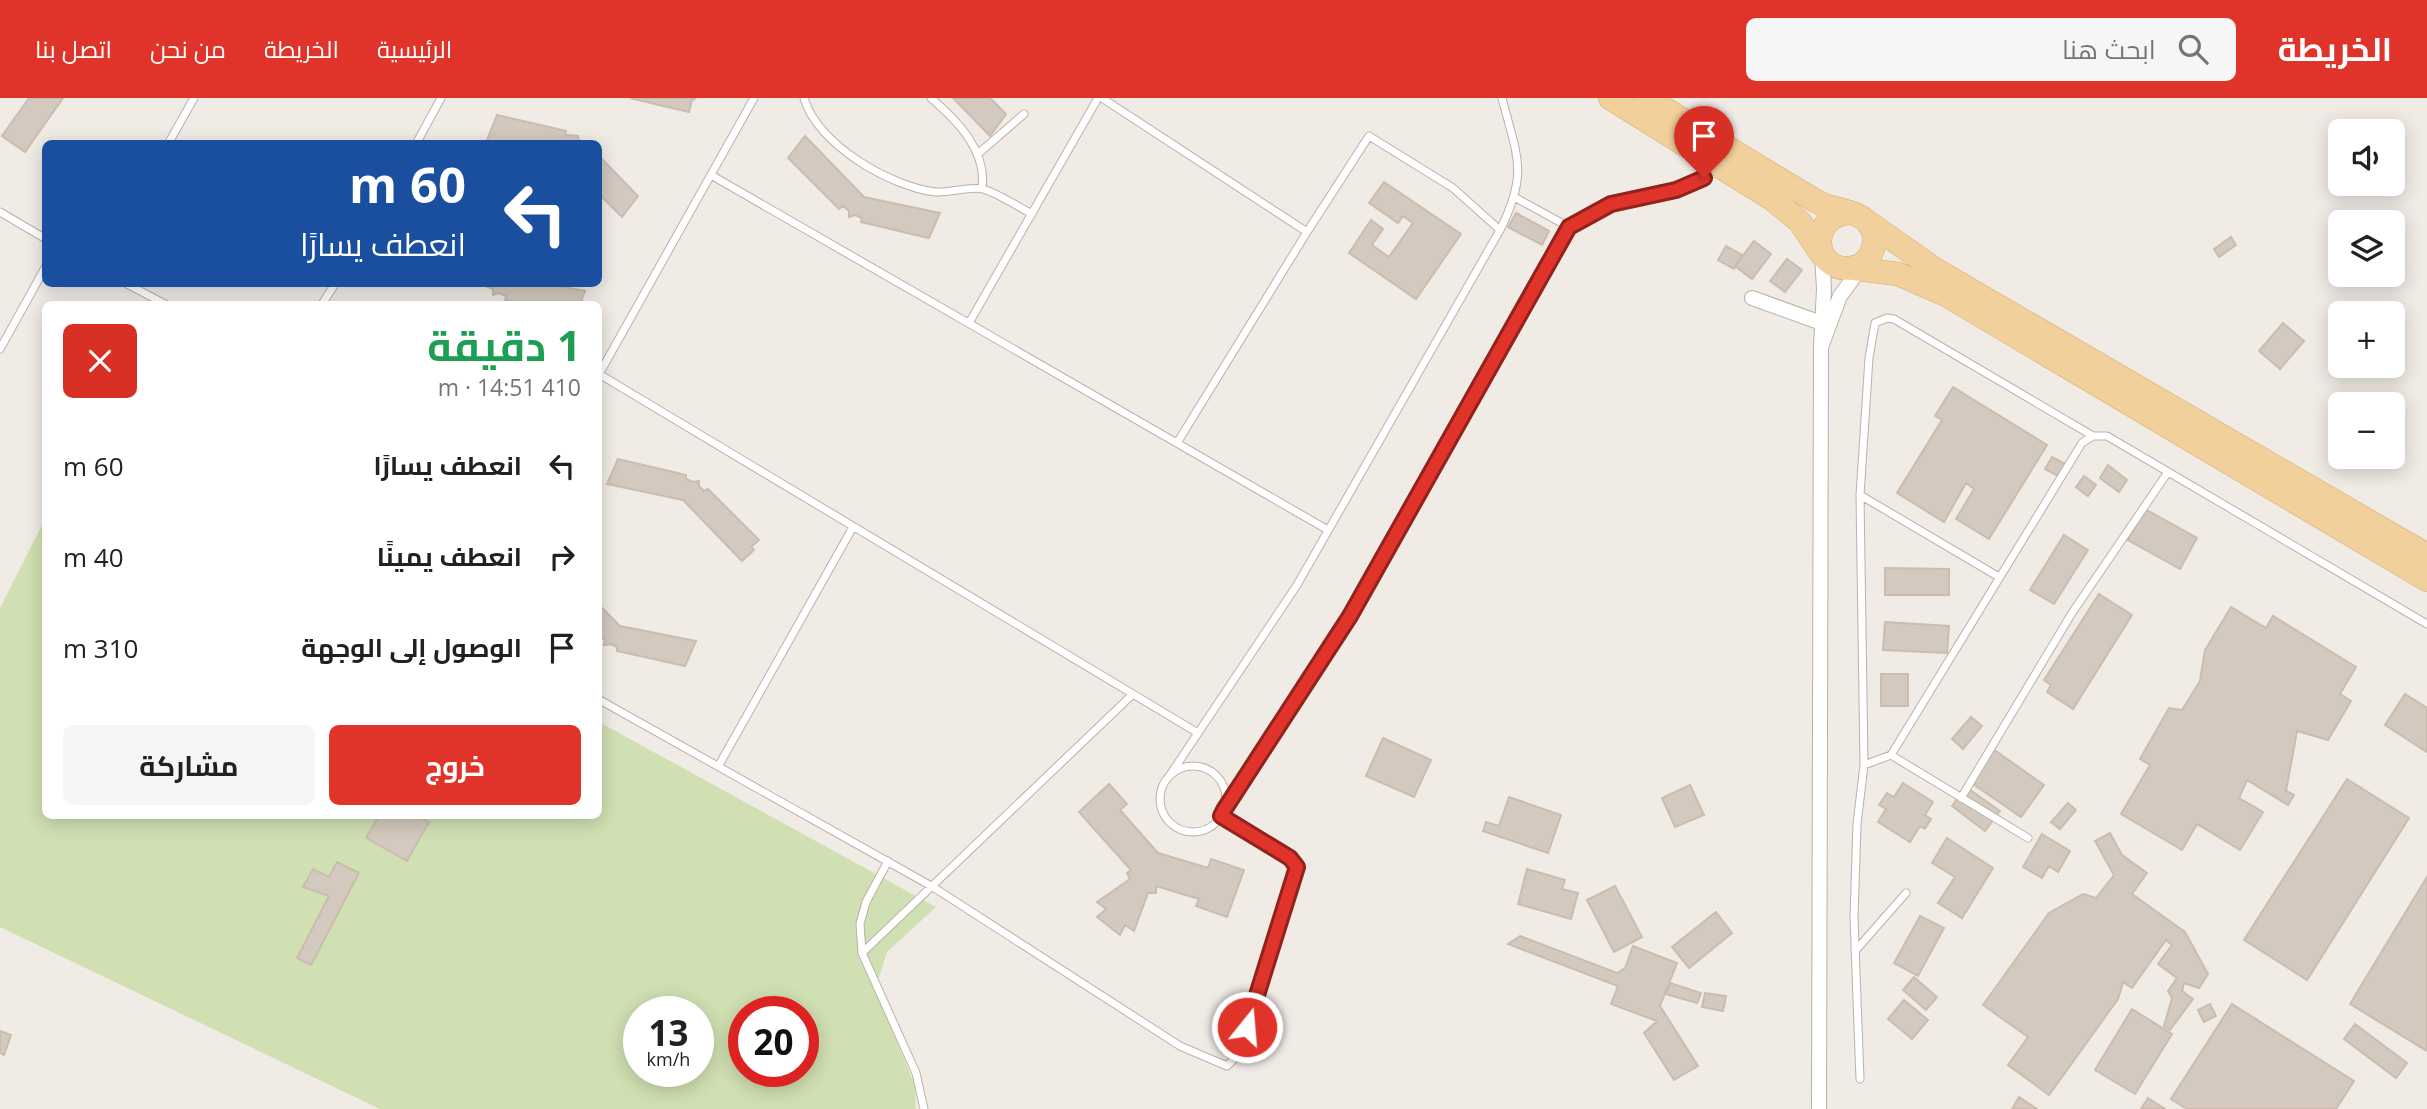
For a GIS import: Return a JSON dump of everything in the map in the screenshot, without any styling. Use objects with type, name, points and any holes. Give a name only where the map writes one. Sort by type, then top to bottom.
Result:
[{"type":"main road","points":[[1610,98],[1725,168],[1800,222],[1823,254],[1841,268],[1859,266],[1898,274],[1947,295],[2427,580]]},
{"type":"main road","points":[[1647,98],[1817,202],[1856,216],[1936,270],[2427,555]]},
{"type":"main road","points":[[1823,254],[1819,241],[1825,224],[1839,214],[1856,216],[1874,235],[1872,253],[1859,266]]},
{"type":"street","points":[[1819,1109],[1821,347],[1825,324],[1823,254]]},
{"type":"street","points":[[1825,324],[1859,266]]},
{"type":"street","points":[[1752,298],[1825,324]]},
{"type":"lane","points":[[170,140],[194,98]]},
{"type":"lane","points":[[418,140],[441,98]]},
{"type":"lane","points":[[602,370],[754,98]]},
{"type":"lane","points":[[804,98],[808,111],[824,134],[840,148],[881,173],[934,192],[982,188],[1032,214]]},
{"type":"lane","points":[[931,98],[949,113],[979,153],[984,173],[982,188]]},
{"type":"lane","points":[[969,323],[1100,98],[1307,232]]},
{"type":"lane","points":[[1502,98],[1520,167],[1516,198],[1297,585],[1161,792],[1163,813],[1169,821],[1186,831],[1207,829],[1222,813],[1350,616],[1569,227],[1611,204],[1676,190],[1725,168]]},
{"type":"lane","points":[[979,153],[1024,114]]},
{"type":"lane","points":[[1177,443],[1369,136],[1453,188],[1500,230]]},
{"type":"lane","points":[[711,175],[1328,530]]},
{"type":"lane","points":[[1516,198],[1569,227]]},
{"type":"lane","points":[[0,212],[42,237]]},
{"type":"lane","points":[[0,349],[42,273]]},
{"type":"lane","points":[[133,287],[159,301]]},
{"type":"lane","points":[[1860,1079],[1856,951],[1857,824],[1864,765],[1860,495],[1872,330],[1879,320],[1895,319],[2093,436],[2107,436],[2427,624]]},
{"type":"lane","points":[[602,377],[1198,733]]},
{"type":"lane","points":[[1864,765],[1891,755],[2082,443],[2093,436]]},
{"type":"lane","points":[[1961,797],[2072,613],[2168,472]]},
{"type":"lane","points":[[1860,495],[1999,577]]},
{"type":"lane","points":[[719,765],[853,527]]},
{"type":"lane","points":[[862,953],[1133,694]]},
{"type":"lane","points":[[602,701],[933,887],[1180,1046],[1227,1066],[1239,1054],[1297,867],[1290,858],[1222,813]]},
{"type":"lane","points":[[1891,755],[2028,838]]},
{"type":"lane","points":[[1170,775],[1190,766],[1211,771],[1224,789],[1222,813]]},
{"type":"lane","points":[[888,861],[866,902],[860,924],[862,953],[916,1073],[924,1109]]},
{"type":"lane","points":[[1856,951],[1906,892]]},
{"type":"green space","points":[[42,525],[42,819],[602,819],[602,724],[936,907],[887,952],[875,990],[915,1085],[916,1109],[380,1109],[0,927],[0,608]]},
{"type":"building","points":[[29,98],[63,98],[25,152],[2,136]]},
{"type":"building","points":[[630,98],[696,98],[692,100],[689,112]]},
{"type":"building","points":[[953,98],[990,98],[1006,114],[990,136]]},
{"type":"building","points":[[497,115],[566,131],[565,135],[578,136],[579,140],[487,140]]},
{"type":"building","points":[[805,136],[864,197],[940,213],[929,238],[861,222],[862,218],[855,215],[849,217],[849,211],[843,206],[839,209],[788,158]]},
{"type":"building","points":[[602,159],[638,196],[622,217],[602,197]]},
{"type":"building","points":[[1384,182],[1461,234],[1416,299],[1349,253],[1371,220],[1383,229],[1372,245],[1389,257],[1413,223],[1403,216],[1398,223],[1369,203]]},
{"type":"building","points":[[1516,213],[1549,231],[1542,245],[1508,227]]},
{"type":"building","points":[[2231,237],[2236,245],[2219,257],[2214,249]]},
{"type":"building","points":[[1754,241],[1771,254],[1752,279],[1735,266]]},
{"type":"building","points":[[1726,246],[1742,255],[1734,269],[1718,260]]},
{"type":"building","points":[[1787,259],[1802,270],[1785,292],[1770,281]]},
{"type":"building","points":[[488,287],[564,287],[585,291],[581,301],[510,301],[499,293],[493,295],[493,289]]},
{"type":"building","points":[[2283,323],[2304,341],[2280,369],[2259,351]]},
{"type":"building","points":[[1953,387],[2047,445],[1989,539],[1956,519],[1974,489],[1966,483],[1944,522],[1897,493],[1942,420],[1935,416]]},
{"type":"building","points":[[2052,457],[2065,464],[2058,476],[2045,469]]},
{"type":"building","points":[[618,459],[686,475],[686,479],[693,482],[699,481],[699,486],[704,491],[708,489],[759,540],[751,547],[754,550],[742,561],[683,500],[607,484]]},
{"type":"building","points":[[2108,465],[2127,480],[2119,492],[2100,478]]},
{"type":"building","points":[[2084,476],[2096,485],[2088,496],[2076,487]]},
{"type":"building","points":[[2145,509],[2197,538],[2180,569],[2128,540]]},
{"type":"building","points":[[2064,535],[2088,550],[2054,604],[2030,590]]},
{"type":"building","points":[[1885,568],[1949,569],[1949,595],[1885,595]]},
{"type":"building","points":[[2099,594],[2132,615],[2073,709],[2047,692],[2051,685],[2044,680]]},
{"type":"building","points":[[2231,607],[2266,628],[2273,616],[2356,667],[2340,694],[2351,701],[2328,740],[2297,731],[2286,791],[2294,795],[2288,805],[2247,780],[2239,798],[2263,812],[2240,850],[2197,824],[2182,850],[2121,814],[2150,765],[2140,759],[2169,708],[2182,710],[2200,681],[2205,650]]},
{"type":"building","points":[[602,608],[620,626],[696,641],[685,666],[617,651],[617,647],[611,644],[604,645],[605,640],[602,638]]},
{"type":"building","points":[[1885,622],[1949,626],[1947,653],[1883,650]]},
{"type":"building","points":[[1881,674],[1908,674],[1908,706],[1881,706]]},
{"type":"building","points":[[2405,694],[2427,708],[2427,752],[2385,725]]},
{"type":"building","points":[[1971,717],[1982,726],[1963,749],[1952,739]]},
{"type":"building","points":[[1383,738],[1431,760],[1414,797],[1366,776]]},
{"type":"building","points":[[1993,749],[2044,785],[2021,817],[1970,782]]},
{"type":"building","points":[[2347,779],[2409,818],[2307,980],[2244,940]]},
{"type":"building","points":[[1903,783],[1933,802],[1925,815],[1931,819],[1925,829],[1920,826],[1910,842],[1878,822],[1886,809],[1879,805],[1887,793],[1894,797]]},
{"type":"building","points":[[1109,784],[1127,804],[1120,810],[1158,853],[1208,868],[1211,859],[1244,870],[1227,917],[1196,906],[1199,899],[1156,886],[1156,893],[1148,893],[1134,931],[1125,925],[1120,935],[1097,917],[1106,909],[1097,902],[1130,879],[1127,873],[1131,870],[1079,812]]},
{"type":"building","points":[[1690,785],[1704,815],[1675,827],[1662,798]]},
{"type":"building","points":[[1966,787],[2000,811],[1985,831],[1952,806]]},
{"type":"building","points":[[1509,797],[1561,815],[1548,853],[1483,831],[1486,822],[1499,826]]},
{"type":"building","points":[[2068,803],[2076,810],[2060,829],[2051,822]]},
{"type":"building","points":[[377,819],[423,819],[429,822],[407,861],[366,838]]},
{"type":"building","points":[[2110,833],[2122,855],[2147,873],[2132,894],[2185,932],[2208,974],[2199,988],[2184,983],[2182,991],[2193,999],[2170,1030],[2164,1026],[2172,998],[2168,991],[2177,978],[2158,964],[2172,945],[2166,940],[2132,988],[2123,982],[2118,999],[2049,1095],[2008,1065],[2028,1037],[1983,1005],[2049,913],[2083,894],[2096,898],[2114,875],[2095,841]]},
{"type":"building","points":[[2042,834],[2070,851],[2058,872],[2049,866],[2042,878],[2023,867]]},
{"type":"building","points":[[1947,838],[1993,868],[1962,918],[1938,903],[1955,877],[1932,863]]},
{"type":"building","points":[[337,862],[359,873],[311,965],[297,958],[329,896],[303,887],[313,869],[329,877]]},
{"type":"building","points":[[1527,869],[1565,880],[1562,889],[1578,893],[1571,919],[1518,904]]},
{"type":"building","points":[[2427,877],[2427,1051],[2350,1004]]},
{"type":"building","points":[[1615,886],[1642,937],[1614,952],[1587,900]]},
{"type":"building","points":[[1716,912],[1732,933],[1689,968],[1672,947]]},
{"type":"building","points":[[1920,916],[1944,928],[1918,976],[1894,963]]},
{"type":"building","points":[[1520,936],[1617,973],[1625,968],[1633,946],[1677,963],[1660,1006],[1698,1066],[1674,1080],[1644,1033],[1657,1021],[1611,1004],[1618,986],[1508,944]]},
{"type":"building","points":[[1914,977],[1937,997],[1926,1010],[1903,990]]},
{"type":"building","points":[[1670,983],[1701,993],[1697,1003],[1666,994]]},
{"type":"building","points":[[1705,993],[1726,996],[1723,1011],[1702,1007]]},
{"type":"building","points":[[1904,1000],[1928,1020],[1912,1039],[1888,1019]]},
{"type":"building","points":[[2210,1004],[2216,1016],[2204,1022],[2198,1010]]},
{"type":"building","points":[[2232,1004],[2354,1081],[2336,1109],[2187,1109],[2171,1099]]},
{"type":"building","points":[[2132,1009],[2172,1034],[2135,1094],[2095,1070]]},
{"type":"building","points":[[2355,1024],[2407,1063],[2396,1078],[2344,1039]]},
{"type":"building","points":[[0,1031],[11,1035],[4,1055],[0,1053]]},
{"type":"building","points":[[2019,1097],[2037,1109],[2012,1109]]},
{"type":"building","points":[[2148,1098],[2165,1109],[2141,1109]]},
{"type":"route","points":[[1247,1027],[1297,867],[1290,858],[1221,816],[1224,810],[1350,616],[1569,227],[1611,204],[1676,190],[1704,178]]}]
